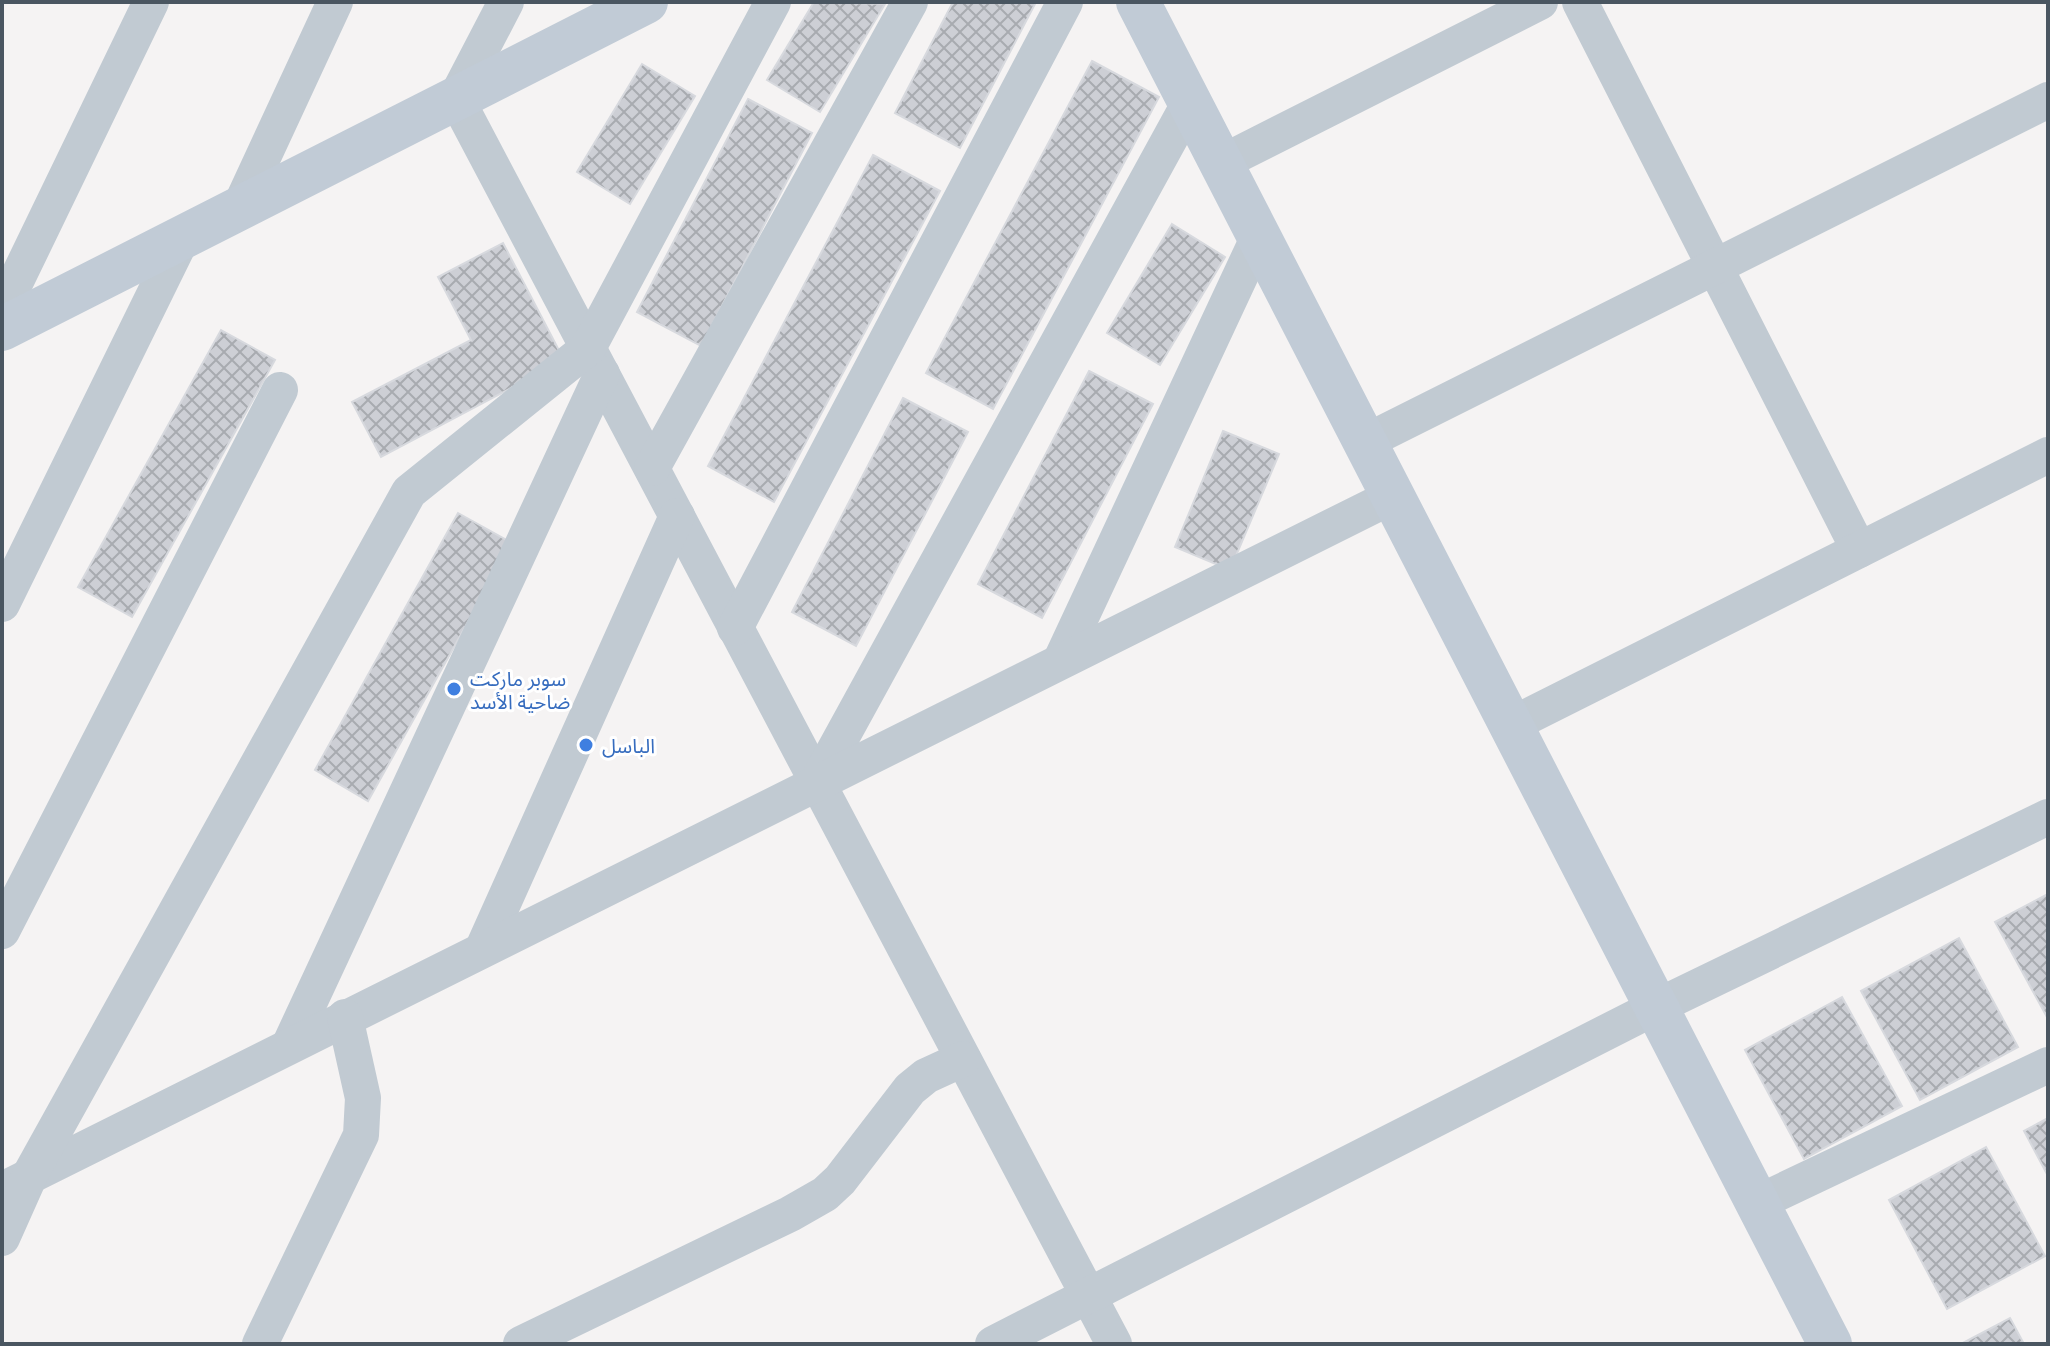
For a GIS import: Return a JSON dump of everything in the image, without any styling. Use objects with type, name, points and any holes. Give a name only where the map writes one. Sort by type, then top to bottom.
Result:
[{"type":"main road","points":[[2,329],[646,2]]},
{"type":"main road","points":[[1138,2],[1830,1344]]},
{"type":"street","points":[[2,310],[151,2]]},
{"type":"street","points":[[239,209],[335,2]]},
{"type":"street","points":[[506,2],[456,98],[1114,1344]]},
{"type":"street","points":[[290,1044],[595,361],[773,2]]},
{"type":"street","points":[[652,468],[910,2]]},
{"type":"street","points":[[735,628],[1065,2]]},
{"type":"street","points":[[1221,163],[1540,2]]},
{"type":"street","points":[[1580,2],[1859,550]]},
{"type":"street","points":[[1365,442],[2048,100]]},
{"type":"street","points":[[817,782],[1190,102]]},
{"type":"street","points":[[1061,660],[1259,236]]},
{"type":"street","points":[[2,604],[182,238]]},
{"type":"street","points":[[2,1238],[17,1182],[409,492],[595,361]]},
{"type":"street","points":[[2,931],[280,390]]},
{"type":"street","points":[[1511,725],[2048,455]]},
{"type":"street","points":[[17,1182],[1393,496]]},
{"type":"street","points":[[483,948],[677,516]]},
{"type":"street","points":[[993,1344],[1656,1007],[2048,817]]},
{"type":"street","points":[[260,1344],[361,1135],[363,1098],[345,1017]]},
{"type":"street","points":[[521,1344],[790,1214],[825,1194],[910,1089],[926,1076],[963,1059]]},
{"type":"street","points":[[1757,1203],[2048,1065]]},
{"type":"building","points":[[814,2],[885,4],[820,112],[767,80]]},
{"type":"building","points":[[953,2],[1036,2],[960,148],[895,113]]},
{"type":"building","points":[[1092,61],[1159,97],[993,409],[926,373]]},
{"type":"building","points":[[642,64],[695,96],[630,204],[577,172]]},
{"type":"building","points":[[748,99],[812,133],[701,346],[637,312]]},
{"type":"building","points":[[873,155],[940,191],[774,502],[708,466]]},
{"type":"building","points":[[1172,224],[1225,257],[1160,365],[1107,333]]},
{"type":"building","points":[[503,243],[564,360],[381,457],[352,402],[471,340],[438,277]]},
{"type":"building","points":[[221,330],[275,360],[132,617],[78,587]]},
{"type":"building","points":[[1089,371],[1153,404],[1042,618],[978,584]]},
{"type":"building","points":[[903,398],[968,432],[856,646],[792,612]]},
{"type":"building","points":[[1223,431],[1279,454],[1230,570],[1175,547]]},
{"type":"building","points":[[458,513],[512,543],[368,801],[315,770]]},
{"type":"building","points":[[2048,894],[2048,1019],[1995,922]]},
{"type":"building","points":[[1959,938],[2018,1047],[1920,1100],[1861,991]]},
{"type":"building","points":[[1842,997],[1902,1106],[1804,1159],[1745,1050]]},
{"type":"building","points":[[2048,1118],[2048,1176],[2024,1131]]},
{"type":"building","points":[[1986,1147],[2045,1256],[1947,1309],[1889,1200]]},
{"type":"building","points":[[2010,1318],[2024,1344],[1961,1344]]},
{"type":"place","name":"سوبر ماركت ضاحية الأسد","points":[[454,689]]},
{"type":"place","name":"الباسل","points":[[586,745]]}]
